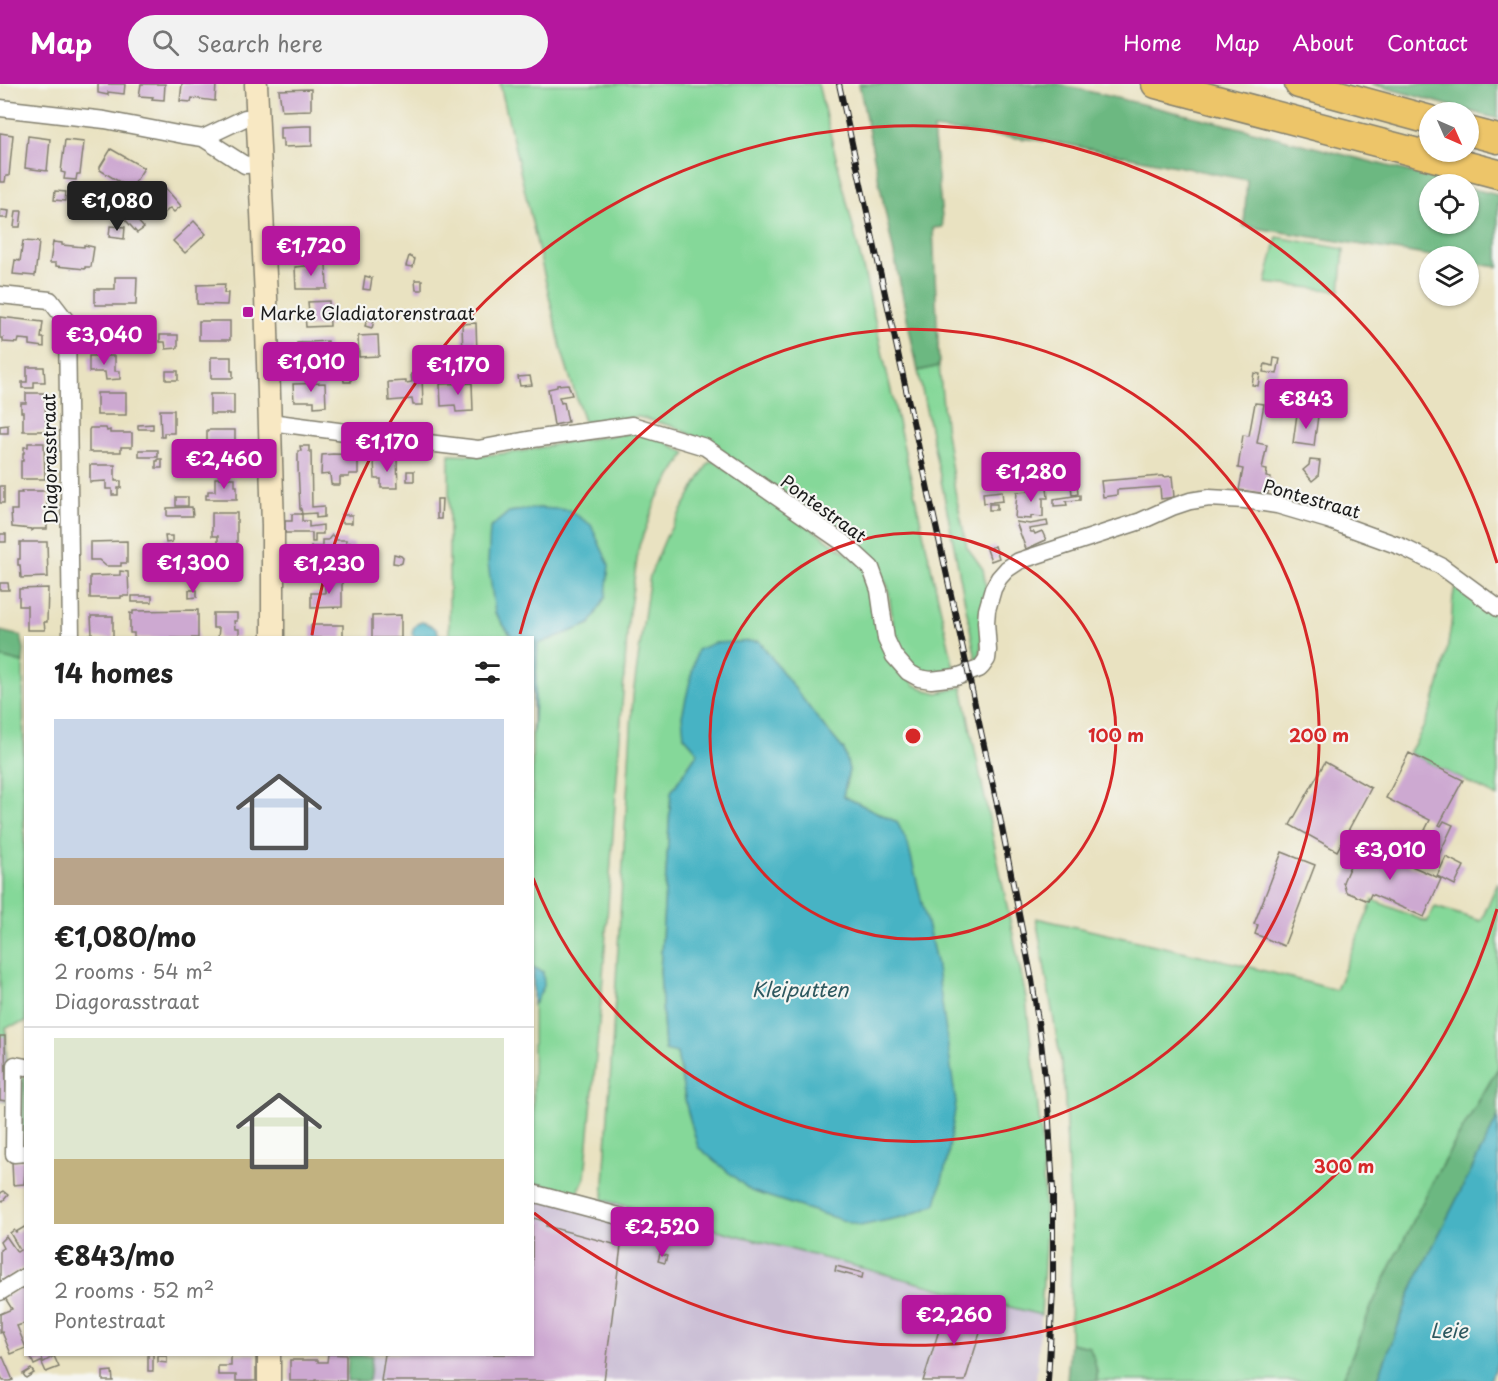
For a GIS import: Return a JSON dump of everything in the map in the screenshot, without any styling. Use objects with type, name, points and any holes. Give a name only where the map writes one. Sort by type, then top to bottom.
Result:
[{"type":"highway","points":[[1156,84],[1498,174]]},
{"type":"highway","points":[[1299,84],[1419,117]]},
{"type":"highway","points":[[1479,134],[1498,139]]},
{"type":"street","points":[[256,84],[270,422],[273,636]]},
{"type":"street","points":[[0,108],[105,120],[203,138],[245,165],[259,164]]},
{"type":"street","points":[[203,138],[245,118],[256,118]]},
{"type":"street","name":"Diagorasstraat","points":[[0,295],[50,300],[67,322],[71,636]]},
{"type":"street","name":"Pontestraat","points":[[270,422],[478,448],[632,425],[705,447],[845,544],[871,568],[879,590],[886,639],[894,656],[908,672],[919,678],[931,680],[956,677],[982,666],[987,659],[987,610],[993,589],[1007,569],[1019,561],[1141,521],[1190,501],[1209,498],[1277,504],[1402,547],[1441,566],[1498,608]]},
{"type":"street","points":[[24,1066],[15,1065],[14,1154],[24,1153]]},
{"type":"street","points":[[534,1195],[649,1224]]},
{"type":"street","points":[[0,1292],[24,1277]]},
{"type":"street","points":[[269,1356],[269,1381]]},
{"type":"shaded area","points":[[534,1182],[1041,1315],[1036,1381],[369,1381],[372,1356],[534,1356]]},
{"type":"green space","points":[[500,84],[818,84],[864,272],[954,668],[920,673],[900,653],[888,587],[873,559],[823,519],[710,444],[675,427],[639,417],[584,422],[562,352]]},
{"type":"green space","points":[[859,84],[1058,84],[1419,174],[1419,234],[1479,234],[1479,190],[1498,195],[1498,267],[1479,264],[1479,246],[1419,246],[1419,254],[1244,226],[1247,180],[1054,142],[933,129],[943,227],[933,228],[939,366],[918,371]]},
{"type":"green space","points":[[1372,84],[1498,84],[1498,119],[1479,114],[1479,102],[1437,102]]},
{"type":"green space","points":[[1277,237],[1344,249],[1340,291],[1266,283]]},
{"type":"green space","points":[[939,366],[955,491],[967,547],[983,569],[986,588],[980,657],[976,659],[918,371]]},
{"type":"green space","points":[[635,432],[660,439],[686,453],[657,498],[639,546],[628,621],[602,990],[585,1177],[577,1194],[534,1182],[534,1003],[543,972],[534,968],[534,704],[538,644],[590,624],[540,508],[509,512],[490,528],[495,613],[511,636],[449,636],[449,454],[488,455],[519,452]]},
{"type":"green space","points":[[714,461],[851,556],[867,570],[884,647],[915,685],[938,693],[962,687],[1026,998],[1041,1135],[1046,1231],[1041,1315],[603,1200],[633,695],[650,575],[666,537],[709,462]],"holes":[[[818,719],[844,750],[849,770],[843,796],[897,822],[936,1204],[907,1216],[687,1109],[677,1052],[665,1050],[660,972],[671,792],[698,752],[684,736]]]},
{"type":"green space","points":[[1461,587],[1498,617],[1498,797],[1409,753],[1432,708],[1442,675],[1455,588]]},
{"type":"green space","points":[[0,631],[21,636],[24,649],[23,663],[0,657]]},
{"type":"green space","points":[[0,657],[23,663],[24,1022],[6,1027],[7,1102],[0,1101]]},
{"type":"green space","points":[[1498,882],[1498,1068],[1436,1175],[1372,1305],[1342,1381],[1097,1381],[1097,1370],[1089,1347],[1070,1343],[1071,1242],[1064,1079],[1036,918],[1239,964],[1336,990],[1373,900],[1427,922],[1435,907],[1481,921]]},
{"type":"green space","points":[[1498,1068],[1498,1117],[1414,1284],[1377,1381],[1342,1381],[1372,1305],[1436,1175]]},
{"type":"green space","points":[[24,1077],[24,1146],[19,1141],[21,1079]]},
{"type":"green space","points":[[1070,1343],[1089,1347],[1097,1372],[1097,1381],[1067,1381]]},
{"type":"green space","points":[[348,1356],[372,1356],[369,1381],[347,1381]]},
{"type":"water","points":[[540,508],[569,510],[591,525],[609,565],[606,596],[590,624],[538,644],[534,716],[534,636],[511,636],[495,613],[488,563],[490,528],[509,512]]},
{"type":"water","points":[[422,622],[431,625],[439,636],[413,636],[416,625]]},
{"type":"water","name":"Kleiputten","points":[[759,641],[844,750],[849,770],[843,796],[897,822],[908,844],[936,961],[956,1103],[947,1161],[936,1204],[907,1216],[860,1226],[751,1191],[698,1147],[687,1109],[677,1053],[665,1050],[660,972],[671,792],[698,752],[684,736],[682,716],[697,650],[714,643]]},
{"type":"water","points":[[534,968],[543,972],[544,986],[535,1003]]},
{"type":"water","name":"Leie","points":[[1498,1117],[1498,1361],[1490,1381],[1377,1381],[1414,1284]]},
{"type":"building","points":[[98,84],[125,84],[124,94],[98,93]]},
{"type":"building","points":[[141,84],[165,84],[164,100],[139,96]]},
{"type":"building","points":[[182,84],[216,84],[215,101],[192,98],[191,102],[180,101]]},
{"type":"building","points":[[311,89],[311,110],[282,111],[279,90]]},
{"type":"building","points":[[312,126],[312,146],[283,147],[280,127]]},
{"type":"building","points":[[0,133],[13,135],[9,176],[6,176],[5,182],[0,182]]},
{"type":"building","points":[[28,136],[50,139],[47,171],[25,168]]},
{"type":"building","points":[[65,140],[84,142],[80,174],[77,174],[76,180],[64,179],[65,173],[61,172]]},
{"type":"building","points":[[111,149],[144,168],[131,189],[100,170]]},
{"type":"building","points":[[161,183],[181,206],[174,212],[170,208],[160,217],[143,199]]},
{"type":"building","points":[[55,191],[66,192],[65,201],[54,200]]},
{"type":"building","points":[[1,210],[9,211],[8,218],[0,218]]},
{"type":"building","points":[[16,211],[22,211],[20,227],[14,227]]},
{"type":"building","points":[[129,211],[144,228],[137,233],[123,217]]},
{"type":"building","points":[[194,221],[206,234],[185,253],[173,241]]},
{"type":"building","points":[[110,226],[125,227],[124,239],[109,237]]},
{"type":"building","points":[[23,241],[39,242],[35,276],[13,274],[15,260],[20,261]]},
{"type":"building","points":[[53,242],[62,243],[62,245],[94,247],[91,267],[85,267],[85,269],[56,266],[56,263],[50,263]]},
{"type":"building","points":[[409,256],[415,259],[413,267],[406,266]]},
{"type":"building","points":[[326,264],[327,289],[296,289],[295,267]]},
{"type":"building","points":[[365,276],[372,278],[370,290],[363,289]]},
{"type":"building","points":[[115,277],[137,277],[136,305],[95,305],[95,289],[115,289]]},
{"type":"building","points":[[415,280],[422,280],[422,290],[416,290]]},
{"type":"building","points":[[225,284],[224,293],[228,293],[227,305],[197,304],[197,285]]},
{"type":"building","points":[[329,301],[330,326],[306,327],[305,314],[309,314],[308,302]]},
{"type":"building","points":[[0,317],[43,322],[41,338],[44,338],[44,347],[30,345],[30,340],[19,339],[18,343],[3,342],[3,338],[0,338]]},
{"type":"building","points":[[88,319],[122,319],[122,342],[88,342]]},
{"type":"building","points":[[367,319],[374,321],[372,328],[365,326]]},
{"type":"building","points":[[199,321],[230,321],[230,340],[199,340]]},
{"type":"building","points":[[476,323],[477,354],[463,354],[462,324]]},
{"type":"building","points":[[139,332],[154,332],[154,346],[139,346]]},
{"type":"building","points":[[160,335],[178,335],[178,348],[166,349],[165,342],[160,342]]},
{"type":"building","points":[[378,335],[379,356],[359,357],[358,336]]},
{"type":"building","points":[[328,341],[329,364],[298,366],[297,343]]},
{"type":"building","points":[[89,356],[115,356],[115,371],[120,371],[120,379],[106,380],[105,372],[89,372]]},
{"type":"building","points":[[211,357],[231,357],[233,378],[211,378]]},
{"type":"building","points":[[1274,358],[1280,359],[1277,374],[1263,372],[1265,364],[1273,366]]},
{"type":"building","points":[[421,361],[428,361],[429,375],[422,376],[423,405],[413,405],[412,399],[389,401],[388,382],[412,382],[411,374],[421,371]]},
{"type":"building","points":[[27,367],[44,367],[45,382],[34,382],[34,388],[22,388],[22,382],[27,382]]},
{"type":"building","points":[[166,371],[178,371],[178,380],[166,380]]},
{"type":"building","points":[[351,371],[351,382],[344,382],[343,372]]},
{"type":"building","points":[[324,372],[335,372],[335,376],[324,377]]},
{"type":"building","points":[[1254,373],[1260,374],[1258,386],[1252,385]]},
{"type":"building","points":[[530,376],[532,385],[520,386],[518,377]]},
{"type":"building","points":[[325,383],[326,406],[314,407],[314,401],[294,401],[293,384]]},
{"type":"building","points":[[472,383],[473,411],[456,412],[455,405],[441,406],[440,384]]},
{"type":"building","points":[[568,384],[572,395],[559,397],[561,403],[564,402],[568,422],[554,425],[548,389]]},
{"type":"building","points":[[26,393],[45,393],[46,431],[23,431],[21,403],[26,403]]},
{"type":"building","points":[[97,393],[126,393],[126,415],[97,415]]},
{"type":"building","points":[[210,394],[234,394],[234,414],[210,414]]},
{"type":"building","points":[[1255,403],[1264,404],[1257,443],[1267,445],[1262,469],[1267,470],[1266,477],[1271,478],[1268,494],[1239,490],[1243,469],[1238,468],[1243,435],[1249,436]]},
{"type":"building","points":[[160,410],[174,410],[174,433],[164,433],[164,437],[161,437]]},
{"type":"building","points":[[1297,414],[1318,416],[1314,446],[1293,443]]},
{"type":"building","points":[[153,424],[153,429],[138,429],[138,425]]},
{"type":"building","points":[[8,425],[8,433],[0,433],[0,426]]},
{"type":"building","points":[[90,428],[106,428],[107,431],[110,430],[110,433],[132,433],[132,447],[121,447],[121,452],[89,452]]},
{"type":"building","points":[[207,430],[235,430],[235,464],[227,463],[227,470],[207,470],[207,463],[212,463],[212,455],[210,455],[210,446],[207,446]]},
{"type":"building","points":[[28,443],[44,443],[45,479],[21,479],[21,461],[23,461],[24,447],[28,447]]},
{"type":"building","points":[[300,446],[309,446],[309,451],[311,451],[312,507],[324,506],[324,517],[316,518],[316,513],[302,514],[300,509],[298,451],[301,451]]},
{"type":"building","points":[[139,450],[158,450],[158,457],[139,457]]},
{"type":"building","points":[[322,455],[358,455],[358,474],[340,477],[340,485],[331,484],[330,474],[321,475]]},
{"type":"building","points":[[158,459],[162,459],[162,468],[156,468]]},
{"type":"building","points":[[397,459],[398,488],[381,488],[381,479],[375,479],[374,460]]},
{"type":"building","points":[[1310,460],[1320,461],[1318,476],[1312,481],[1303,470],[1309,465]]},
{"type":"building","points":[[90,465],[115,465],[115,481],[121,481],[118,495],[112,495],[112,489],[106,489],[106,481],[90,482]]},
{"type":"building","points":[[407,471],[414,471],[414,481],[407,481]]},
{"type":"building","points":[[1172,476],[1174,497],[1161,499],[1160,487],[1117,490],[1117,495],[1103,497],[1101,481]]},
{"type":"building","points":[[215,478],[235,478],[237,499],[206,499],[208,491],[215,491]]},
{"type":"building","points":[[1071,484],[1077,484],[1078,494],[1072,495]]},
{"type":"building","points":[[0,486],[4,486],[4,503],[0,503]]},
{"type":"building","points":[[1047,487],[1048,498],[1043,498],[1043,517],[1015,518],[1017,492]]},
{"type":"building","points":[[21,491],[47,491],[47,529],[31,531],[31,529],[12,527],[11,510],[17,510],[17,493],[22,493]]},
{"type":"building","points":[[1002,491],[1003,501],[984,503],[983,493]]},
{"type":"building","points":[[1080,495],[1080,500],[1066,501],[1067,505],[1054,506],[1054,499]]},
{"type":"building","points":[[176,497],[188,497],[188,506],[176,506]]},
{"type":"building","points":[[437,499],[442,499],[441,519],[437,519]]},
{"type":"building","points":[[989,504],[997,504],[997,510],[989,510]]},
{"type":"building","points":[[192,507],[193,516],[167,516],[167,508]]},
{"type":"building","points":[[212,513],[237,513],[237,550],[218,550],[218,536],[212,536]]},
{"type":"building","points":[[292,514],[302,514],[302,521],[309,521],[309,527],[323,525],[323,534],[315,534],[315,542],[312,542],[312,533],[285,533],[285,521],[292,521]]},
{"type":"building","points":[[342,515],[352,515],[352,523],[342,523]]},
{"type":"building","points":[[1047,521],[1048,526],[1029,529],[1035,534],[1042,531],[1046,540],[1026,549],[1016,522],[1030,524]]},
{"type":"building","points":[[0,534],[6,534],[6,542],[0,542]]},
{"type":"building","points":[[332,535],[336,540],[354,543],[354,558],[347,557],[345,562],[311,562],[311,547],[322,547],[322,540],[328,540]]},
{"type":"building","points":[[165,536],[172,536],[172,542],[166,543]]},
{"type":"building","points":[[127,541],[127,563],[121,563],[121,566],[106,566],[99,560],[90,560],[90,542]]},
{"type":"building","points":[[20,542],[47,542],[48,577],[21,578],[20,565],[18,565]]},
{"type":"building","points":[[995,546],[999,558],[991,561],[987,549]]},
{"type":"building","points":[[180,550],[193,550],[193,556],[180,556]]},
{"type":"building","points":[[394,554],[403,558],[402,563],[393,563]]},
{"type":"building","points":[[120,571],[128,572],[129,596],[90,598],[90,576],[120,575]]},
{"type":"building","points":[[325,577],[342,577],[342,607],[311,608],[311,593],[325,593]]},
{"type":"building","points":[[0,583],[8,583],[9,590],[0,590]]},
{"type":"building","points":[[48,588],[45,630],[27,630],[27,606],[19,606],[19,589]]},
{"type":"building","points":[[189,590],[197,590],[197,597],[189,598]]},
{"type":"building","points":[[132,596],[152,596],[152,602],[132,602]]},
{"type":"building","points":[[198,610],[198,636],[134,636],[134,633],[130,633],[130,613],[133,614],[133,611]]},
{"type":"building","points":[[213,613],[237,613],[237,621],[234,621],[235,629],[239,629],[239,636],[218,636],[219,628],[213,628]]},
{"type":"building","points":[[401,615],[401,636],[372,636],[372,616]]},
{"type":"building","points":[[91,616],[113,616],[113,636],[90,636],[92,634]]},
{"type":"building","points":[[311,625],[343,625],[343,636],[311,636]]},
{"type":"building","points":[[1409,753],[1463,780],[1439,825],[1441,826],[1444,821],[1453,825],[1434,865],[1414,855],[1430,820],[1386,798]]},
{"type":"building","points":[[1325,762],[1371,788],[1337,851],[1290,825]]},
{"type":"building","points":[[1359,845],[1441,879],[1424,917],[1371,894],[1368,901],[1346,892],[1343,882]]},
{"type":"building","points":[[1282,852],[1315,865],[1284,946],[1255,934],[1258,925],[1254,924]]},
{"type":"building","points":[[1446,857],[1464,866],[1455,885],[1437,876]]},
{"type":"building","points":[[0,1036],[5,1036],[6,1101],[0,1100]]},
{"type":"building","points":[[24,1160],[24,1184],[13,1185],[12,1161]]},
{"type":"building","points":[[3,1191],[8,1195],[3,1201],[0,1199],[0,1194]]},
{"type":"building","points":[[534,1218],[547,1222],[546,1226],[621,1246],[604,1381],[381,1381],[385,1356],[534,1356]]},
{"type":"building","points":[[24,1227],[24,1267],[0,1282],[0,1250],[3,1248],[0,1242],[6,1236],[17,1252],[20,1250],[10,1233],[14,1230],[16,1232]]},
{"type":"building","points":[[660,1254],[667,1256],[665,1263],[658,1261]]},
{"type":"building","points":[[836,1266],[863,1273],[862,1278],[835,1271]]},
{"type":"building","points":[[24,1286],[24,1324],[17,1326],[24,1349],[11,1354],[2,1332],[0,1333],[0,1314],[12,1309],[5,1298]]},
{"type":"building","points":[[947,1305],[985,1317],[965,1381],[923,1381]]},
{"type":"building","points":[[911,1312],[919,1315],[915,1327],[907,1324]]},
{"type":"building","points":[[42,1356],[43,1361],[34,1365],[31,1358]]},
{"type":"building","points":[[54,1356],[59,1367],[46,1372],[42,1363]]},
{"type":"building","points":[[148,1356],[153,1356],[153,1371],[148,1371]]},
{"type":"building","points":[[158,1356],[167,1356],[167,1363],[158,1362]]},
{"type":"building","points":[[231,1356],[256,1356],[256,1381],[236,1381],[236,1375],[218,1375],[218,1366],[231,1366]]},
{"type":"building","points":[[328,1356],[346,1356],[346,1381],[290,1381],[290,1360],[327,1362]]},
{"type":"building","points":[[3,1357],[13,1380],[3,1381],[0,1374],[0,1359]]},
{"type":"building","points":[[31,1369],[34,1373],[26,1378],[23,1374]]},
{"type":"building","points":[[112,1371],[113,1381],[103,1381],[103,1372]]},
{"type":"railway","points":[[839,84],[1000,818],[1032,980],[1048,1105],[1053,1190],[1053,1291],[1048,1381]]},
{"type":"place","name":"Marke Gladiatorenstraat","points":[[248,312]]}]
